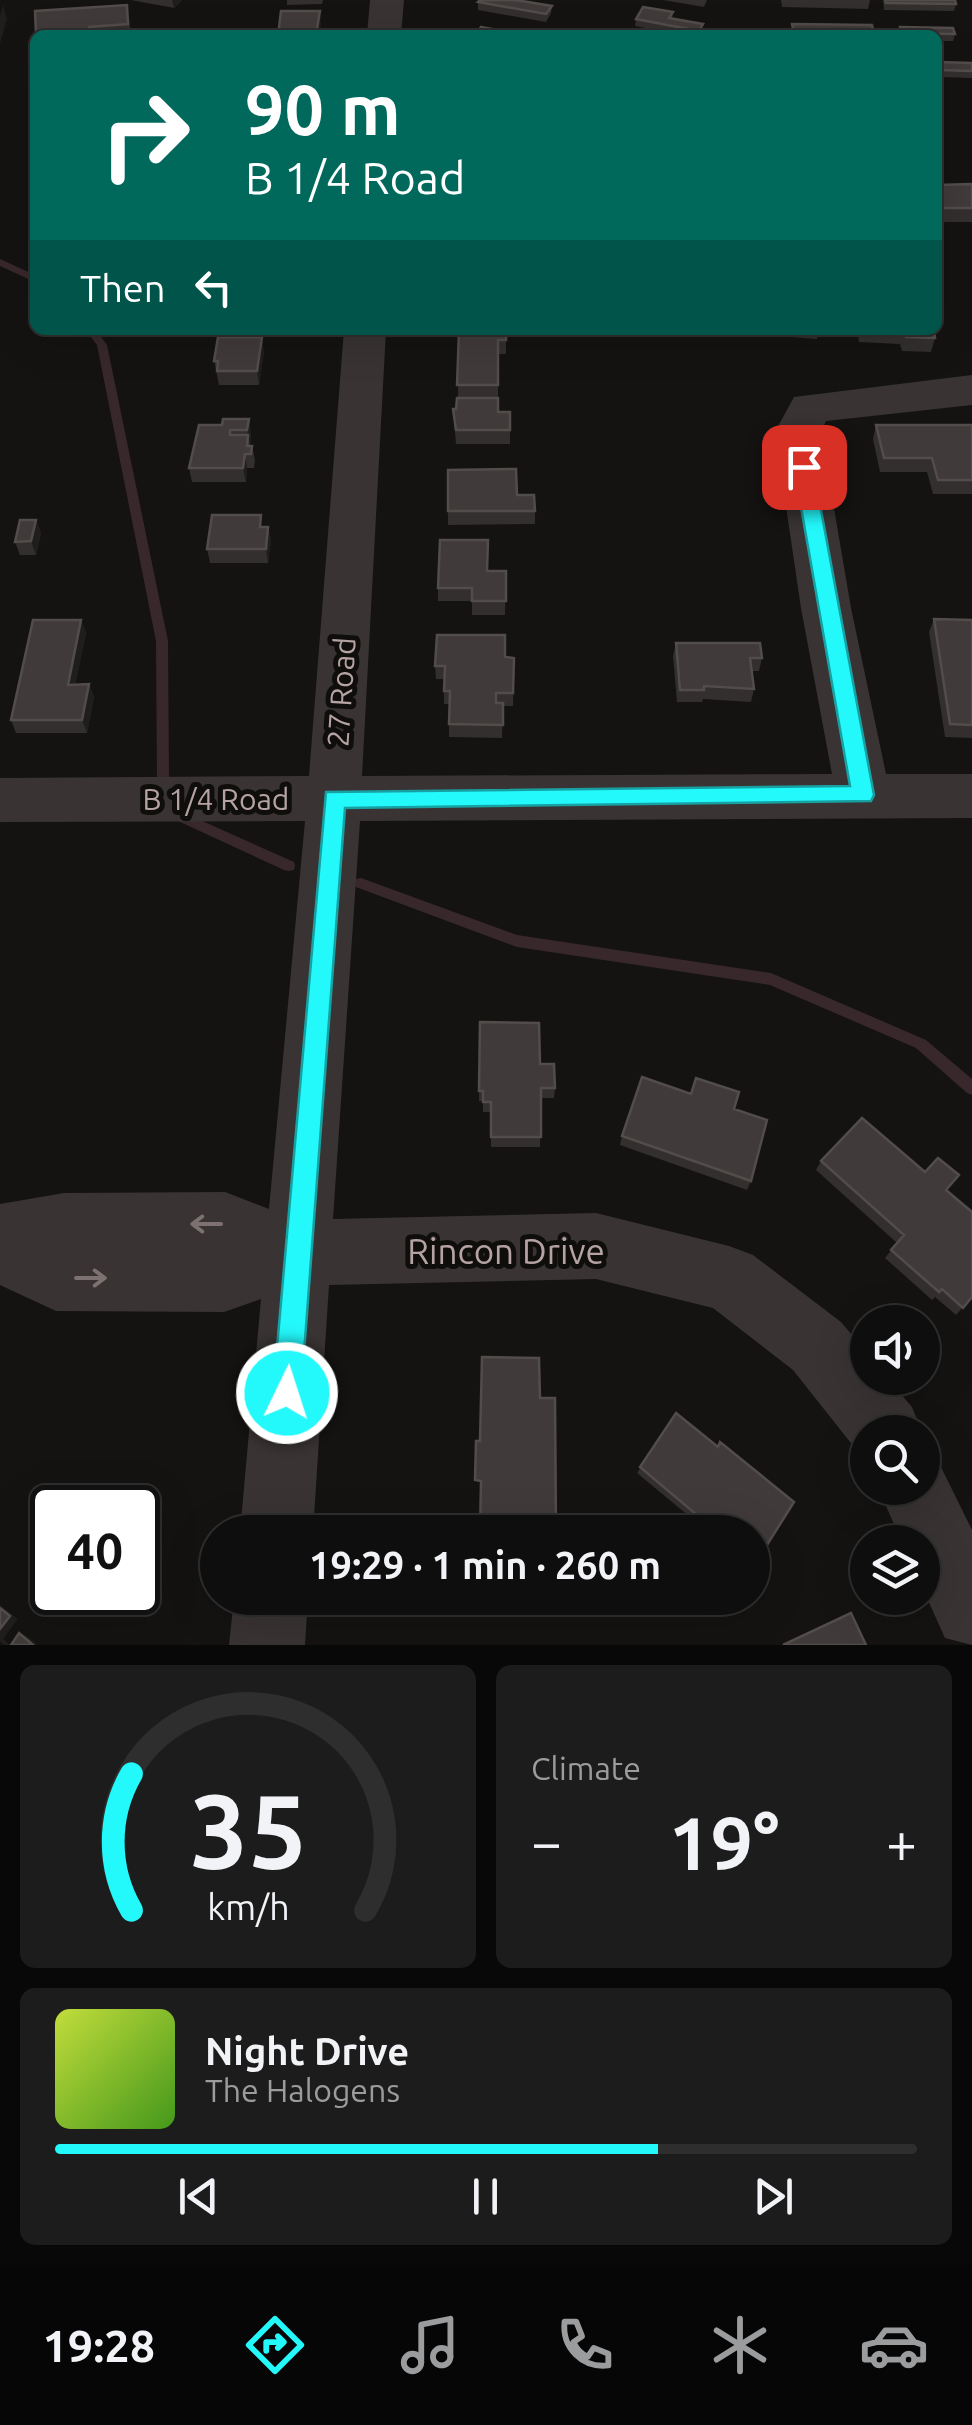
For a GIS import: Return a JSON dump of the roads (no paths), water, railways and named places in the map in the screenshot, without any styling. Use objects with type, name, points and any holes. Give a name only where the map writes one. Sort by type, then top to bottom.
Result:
[{"type":"street","points":[[384,30],[387,0]]},
{"type":"street","name":"27 Road","points":[[277,1515],[334,799],[364,335]]},
{"type":"street","points":[[863,795],[826,608],[798,432],[810,408],[972,390]]},
{"type":"street","name":"B 1/4 Road","points":[[0,800],[972,796]]},
{"type":"street","points":[[0,1236],[64,1225],[225,1224],[298,1253]]},
{"type":"street","name":"Rincon Drive","points":[[298,1253],[596,1246],[729,1279],[817,1346],[873,1415]]},
{"type":"street","points":[[0,1250],[56,1278],[224,1279],[298,1253]]},
{"type":"street","points":[[922,1505],[972,1611]]},
{"type":"street","points":[[267,1645],[270,1615]]},
{"type":"waterway","points":[[0,262],[30,277]]},
{"type":"waterway","points":[[95,335],[102,345],[162,641],[163,777]]},
{"type":"waterway","points":[[182,817],[289,866]]},
{"type":"waterway","points":[[361,883],[517,941],[771,979],[921,1044],[972,1088]]}]
